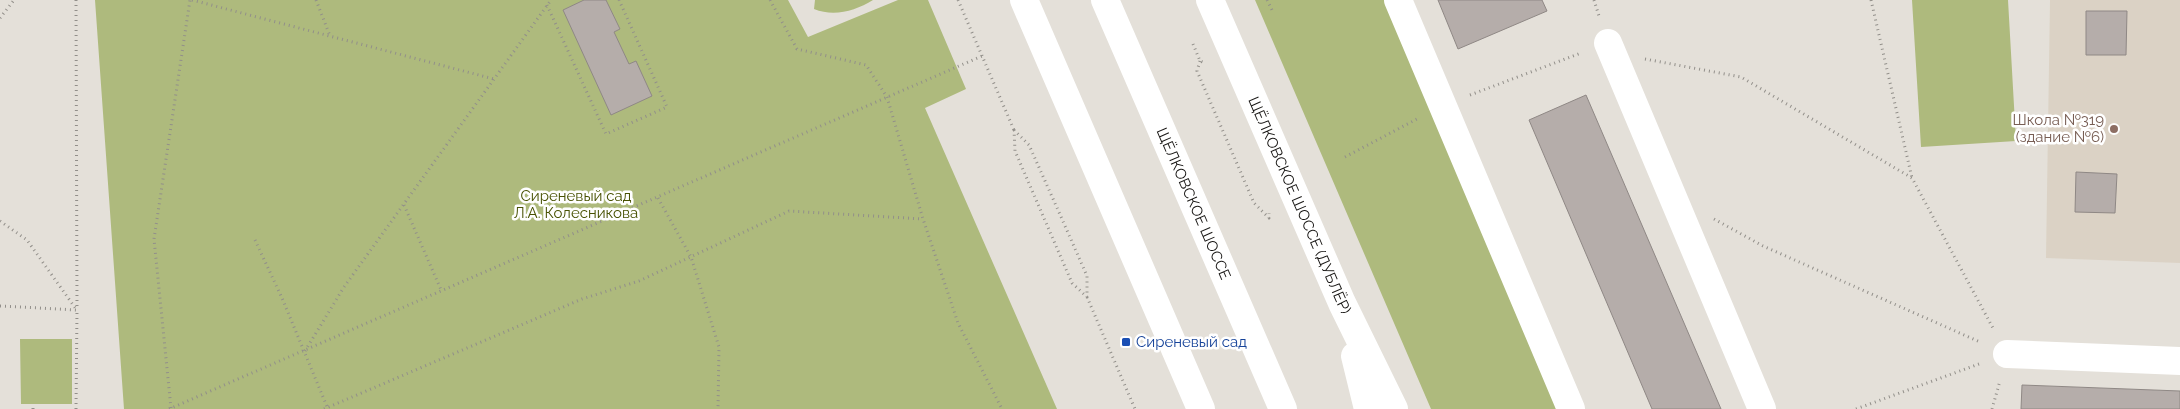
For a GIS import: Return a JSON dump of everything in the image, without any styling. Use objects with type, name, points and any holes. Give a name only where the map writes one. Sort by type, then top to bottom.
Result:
[{"type":"main road","points":[[1024,0],[1201,409]]},
{"type":"main road","name":"ЩЁЛКОВСКОЕ ШОССЕ","points":[[1105,0],[1283,409]]},
{"type":"main road","name":"ЩЁЛКОВСКОЕ ШОССЕ (ДУБЛЁР)","points":[[1210,0],[1342,303],[1394,409]]},
{"type":"main road","points":[[1398,0],[1571,409]]},
{"type":"main road","points":[[1608,43],[1762,409]]},
{"type":"main road","points":[[1342,303],[1368,409]]},
{"type":"main road","points":[[2007,354],[2180,361]]},
{"type":"path","points":[[0,18],[14,0]]},
{"type":"path","points":[[76,0],[76,409]]},
{"type":"path","points":[[494,79],[191,0],[154,238],[170,409],[305,352],[982,56]]},
{"type":"path","points":[[316,0],[330,37]]},
{"type":"path","points":[[305,352],[344,287],[551,0]]},
{"type":"path","points":[[547,5],[606,134],[667,107],[619,0]]},
{"type":"path","points":[[770,0],[797,49],[866,65],[886,97],[923,219],[958,323],[1002,409]]},
{"type":"path","points":[[958,0],[1014,130],[1015,151],[1018,160],[1072,282],[1087,297]]},
{"type":"path","points":[[1267,0],[1272,10]]},
{"type":"path","points":[[1871,0],[1912,178],[2007,354]]},
{"type":"path","points":[[1345,157],[1444,105],[1608,43],[1643,58],[1741,77],[1912,178]]},
{"type":"path","points":[[1200,61],[1197,71],[1254,203]]},
{"type":"path","points":[[1014,130],[1029,145],[1083,268],[1086,276],[1087,297],[1135,409]]},
{"type":"path","points":[[1672,196],[1763,246],[2007,354]]},
{"type":"path","points":[[658,198],[691,257],[719,348],[718,409]]},
{"type":"path","points":[[404,205],[442,292]]},
{"type":"path","points":[[255,240],[305,352],[327,408],[582,299],[638,281],[789,211],[923,219]]},
{"type":"path","points":[[0,220],[27,240],[77,310]]},
{"type":"path","points":[[0,306],[77,310]]},
{"type":"path","points":[[1856,409],[2007,354]]},
{"type":"path","points":[[33,404],[33,409]]},
{"type":"shaded area","name":"Школа №319 (здание №6)","points":[[2050,0],[2180,0],[2180,263],[2046,258]]},
{"type":"green space","name":"Сиреневый сад Л.А. Колесникова","points":[[95,0],[788,0],[808,37],[898,0],[928,0],[966,89],[925,108],[1057,409],[124,409]]},
{"type":"green space","points":[[815,0],[873,0],[852,10],[829,13],[814,9]]},
{"type":"green space","points":[[1255,0],[1384,0],[1557,409],[1431,409]]},
{"type":"green space","points":[[1912,0],[2008,0],[2016,141],[1921,147]]},
{"type":"green space","points":[[20,339],[72,339],[72,404],[21,404]]},
{"type":"building","points":[[584,0],[606,0],[620,29],[614,32],[629,64],[636,61],[652,96],[611,115],[563,10]]},
{"type":"building","points":[[1438,0],[1542,0],[1547,11],[1458,49]]},
{"type":"building","points":[[2086,11],[2127,11],[2126,55],[2086,55]]},
{"type":"building","points":[[1586,95],[1721,409],[1652,409],[1529,120]]},
{"type":"building","points":[[2076,172],[2117,174],[2115,213],[2075,212]]},
{"type":"building","points":[[2022,385],[2180,391],[2180,409],[2021,409]]},
{"type":"place","name":"Школа №319 (здание №6)","points":[[2114,129]]},
{"type":"place","name":"Сиреневый сад","points":[[1126,342]]}]
